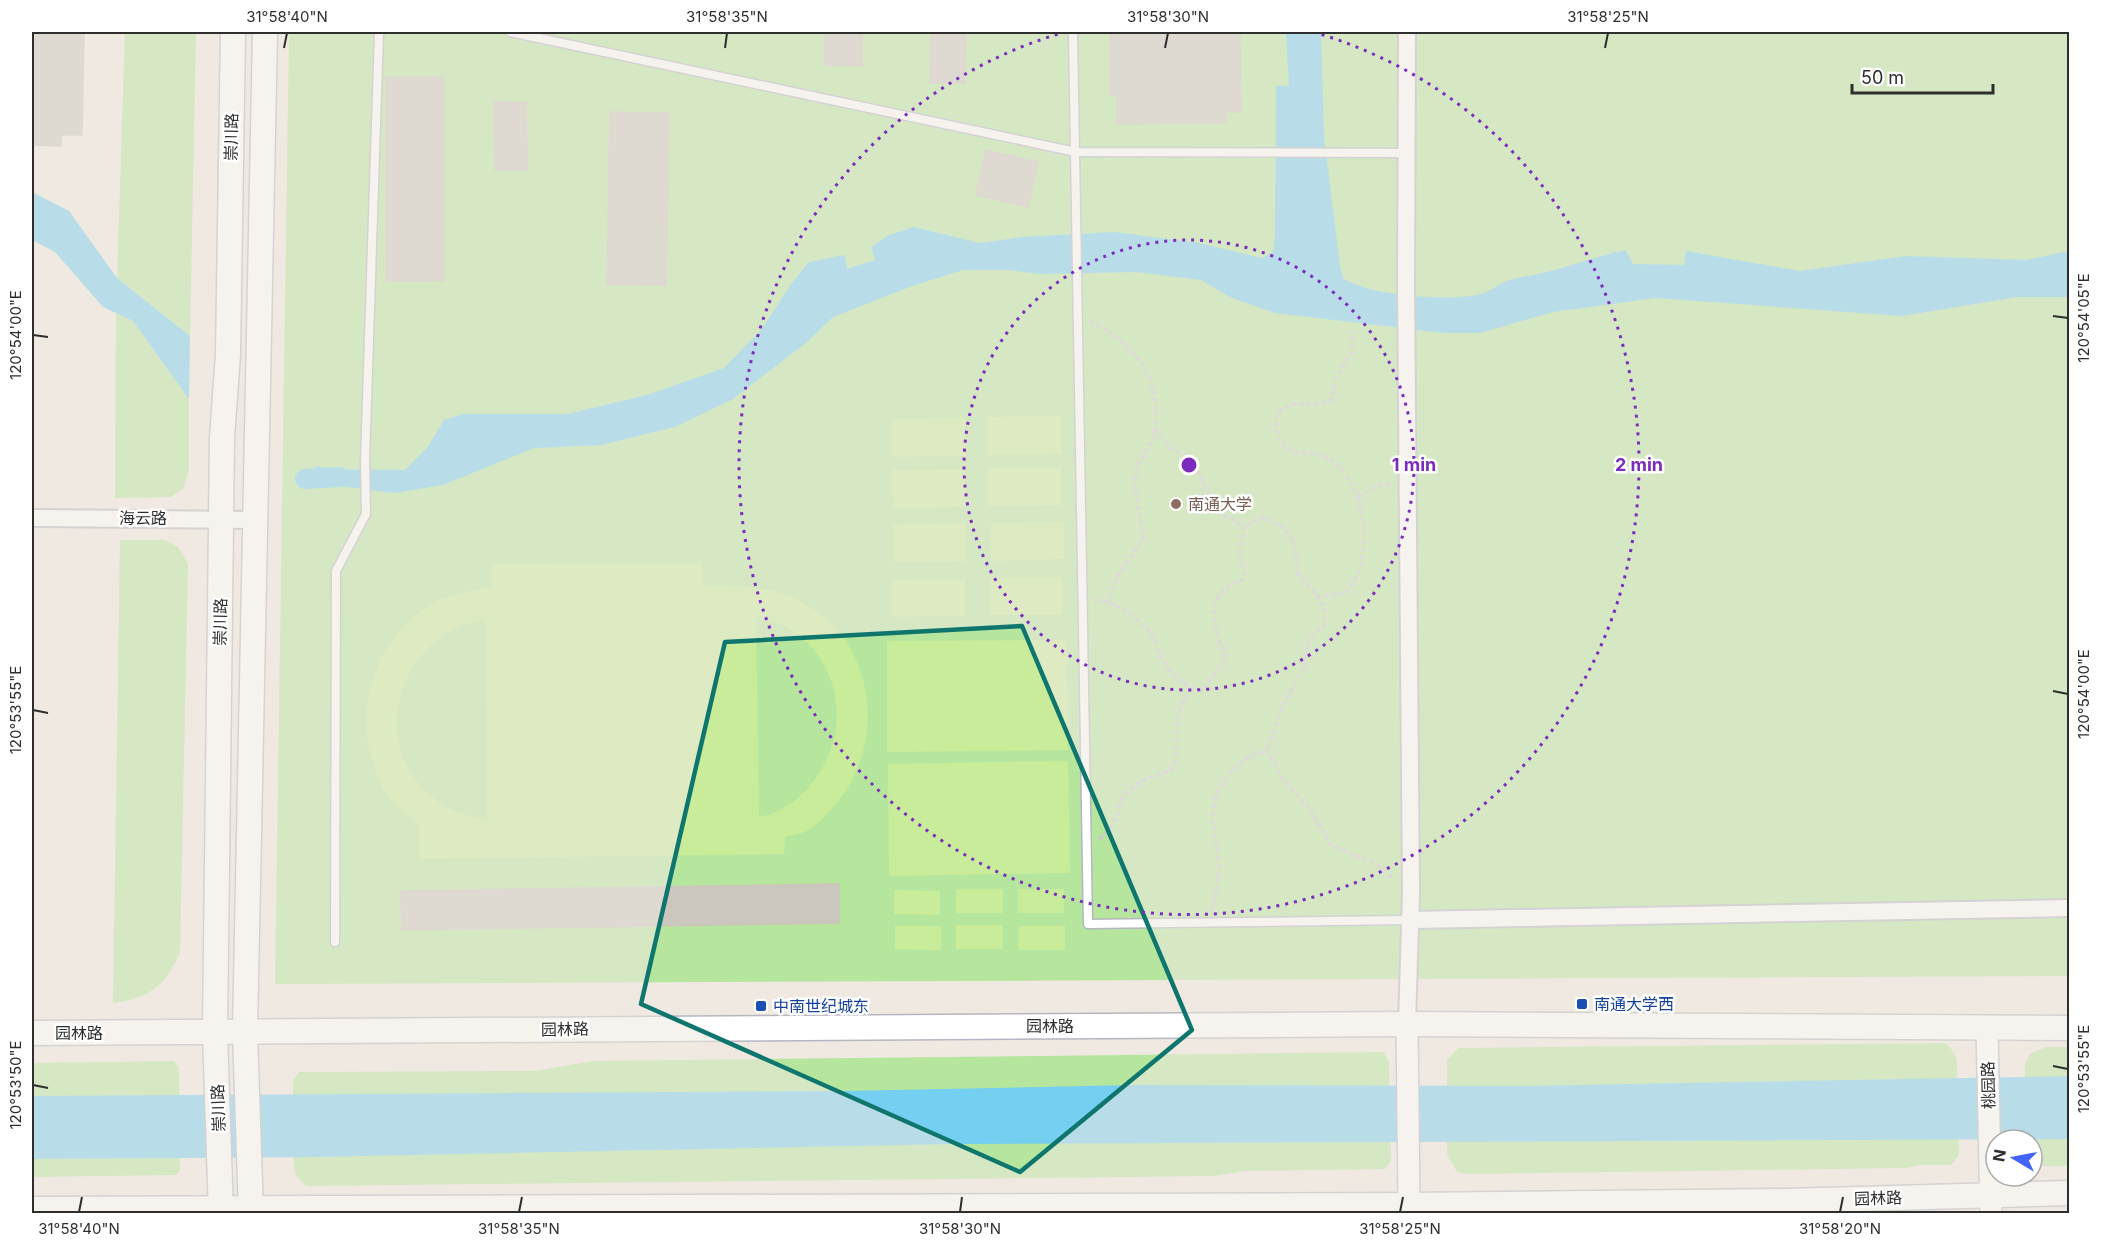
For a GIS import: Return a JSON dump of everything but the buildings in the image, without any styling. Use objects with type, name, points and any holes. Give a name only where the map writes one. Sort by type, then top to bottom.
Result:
[{"type":"main road","name":"崇川路","points":[[221,1212],[215,1033],[221,518],[228,354],[233,32]]},
{"type":"main road","name":"崇川路","points":[[251,1212],[245,1032],[265,32]]},
{"type":"main road","name":"园林路","points":[[32,1033],[1407,1024],[2070,1028]]},
{"type":"main road","name":"园林路","points":[[32,1209],[251,1212],[1409,1205],[1502,1209],[1990,1204],[2070,1193]]},
{"type":"street","points":[[1407,32],[1406,341],[1411,893],[1407,1024],[1409,1205]]},
{"type":"street","name":"海云路","points":[[32,518],[255,520]]},
{"type":"street","points":[[1409,920],[2070,908]]},
{"type":"street","name":"桃园路","points":[[1987,1029],[1990,1204]]},
{"type":"lane","points":[[335,942],[336,571],[366,514],[365,461],[379,32]]},
{"type":"lane","points":[[510,32],[1076,152],[1407,153]]},
{"type":"lane","points":[[1073,32],[1088,924],[1409,920]]},
{"type":"path","points":[[1078,317],[1107,329],[1148,370],[1156,394],[1155,430],[1139,459],[1135,480],[1143,538],[1118,575],[1107,602]]},
{"type":"path","points":[[1316,596],[1347,593],[1361,566],[1363,526],[1358,497],[1348,479],[1329,458],[1313,454],[1297,454],[1286,447],[1277,435],[1275,422],[1280,411],[1292,405],[1325,404],[1332,399],[1335,378],[1352,352],[1352,330]]},
{"type":"path","points":[[1155,430],[1171,448],[1193,461],[1218,510],[1244,526]]},
{"type":"path","points":[[1358,497],[1377,486],[1408,481]]},
{"type":"path","points":[[1244,526],[1263,517],[1285,528],[1297,548],[1297,572],[1324,605],[1324,625],[1309,639],[1304,668],[1284,703],[1267,751],[1284,781],[1310,809],[1331,845],[1372,862],[1411,893]]},
{"type":"path","points":[[1083,601],[1107,602],[1136,620],[1151,634],[1161,658],[1172,674],[1191,688],[1201,692],[1222,665],[1225,655],[1217,636],[1214,614],[1217,596],[1228,585],[1242,580],[1244,572],[1240,552],[1244,526]]},
{"type":"path","points":[[1087,847],[1115,824],[1126,792],[1155,774],[1171,771],[1177,758],[1178,711],[1181,701],[1191,688]]},
{"type":"path","points":[[1209,923],[1217,891],[1219,866],[1213,818],[1217,797],[1224,779],[1238,763],[1252,754],[1267,751]]},
{"type":"highlighted area","points":[[1022,626],[1192,1030],[1020,1172],[641,1004],[725,642]]},
{"type":"green space","points":[[125,32],[196,32],[190,336],[117,278]]},
{"type":"green space","name":"南通大学","points":[[289,32],[2069,32],[2069,976],[275,984]]},
{"type":"green space","points":[[116,313],[133,321],[189,399],[189,470],[183,489],[170,497],[115,498]]},
{"type":"green space","points":[[1061,416],[1061,454],[988,455],[988,417]]},
{"type":"green space","points":[[965,418],[965,456],[892,457],[892,419]]},
{"type":"green space","points":[[1061,467],[1061,505],[988,506],[988,468]]},
{"type":"green space","points":[[965,469],[966,507],[893,508],[892,470]]},
{"type":"green space","points":[[1064,522],[1064,559],[991,561],[991,523]]},
{"type":"green space","points":[[966,523],[966,561],[893,562],[893,525]]},
{"type":"green space","points":[[120,540],[165,540],[178,547],[188,564],[180,952],[169,974],[155,988],[137,998],[113,1003]]},
{"type":"green space","points":[[702,563],[703,586],[758,588],[783,594],[809,606],[832,624],[849,647],[861,672],[867,700],[867,728],[862,756],[851,782],[834,806],[814,826],[807,831],[785,837],[784,854],[419,859],[418,824],[390,799],[372,763],[367,738],[366,712],[371,686],[379,662],[392,640],[410,620],[438,600],[492,587],[492,564]],"holes":[[[756,617],[783,626],[805,641],[821,660],[832,683],[837,708],[835,734],[827,759],[812,783],[789,805],[774,813],[759,817]],[[485,620],[487,820],[454,811],[436,800],[414,777],[401,751],[397,723],[401,695],[412,668],[431,646],[455,629]]]},
{"type":"green space","points":[[1062,577],[1063,615],[989,615],[989,578]]},
{"type":"green space","points":[[965,579],[965,616],[892,617],[892,580]]},
{"type":"green space","points":[[1067,640],[1068,750],[887,752],[887,641]]},
{"type":"green space","points":[[1068,761],[1070,873],[889,876],[888,764]]},
{"type":"green space","points":[[956,889],[1003,889],[1003,913],[956,913]]},
{"type":"green space","points":[[1018,889],[1064,889],[1064,913],[1018,913]]},
{"type":"green space","points":[[894,890],[940,891],[940,915],[894,914]]},
{"type":"green space","points":[[956,925],[1003,925],[1003,949],[956,949]]},
{"type":"green space","points":[[895,926],[941,926],[941,950],[895,949]]},
{"type":"green space","points":[[1019,926],[1065,926],[1065,950],[1018,950]]},
{"type":"green space","points":[[1944,1043],[1950,1047],[1957,1060],[1959,1155],[1951,1165],[1920,1165],[1905,1168],[1468,1174],[1457,1172],[1447,1154],[1447,1060],[1458,1048]]},
{"type":"green space","points":[[2047,1047],[2069,1047],[2069,1166],[2044,1166],[2044,1128],[2025,1128],[2025,1064],[2031,1053]]},
{"type":"green space","points":[[1383,1052],[1389,1061],[1391,1161],[1385,1169],[1244,1171],[1214,1176],[306,1186],[296,1176],[294,1164],[293,1081],[299,1072],[536,1071],[593,1061]]},
{"type":"green space","points":[[174,1061],[179,1069],[180,1171],[175,1175],[32,1177],[32,1063]]},
{"type":"water","points":[[1286,32],[1321,32],[1324,136],[1340,266],[1343,278],[1355,284],[1408,296],[1464,297],[1481,294],[1510,280],[1626,250],[1633,264],[1684,265],[1686,251],[1800,271],[1906,256],[2026,260],[2069,251],[2069,297],[2017,297],[1902,316],[1656,298],[1553,312],[1480,333],[1443,333],[1275,313],[1232,298],[1201,280],[1136,272],[1040,274],[1007,270],[963,270],[912,286],[833,317],[807,342],[733,399],[675,427],[602,445],[534,448],[443,485],[394,493],[339,486],[315,479],[316,466],[348,470],[405,470],[427,448],[444,420],[463,414],[568,414],[650,394],[724,368],[761,330],[809,262],[845,255],[847,269],[875,260],[871,247],[889,235],[914,227],[980,243],[1023,237],[1114,232],[1199,243],[1262,258],[1273,252],[1275,238],[1276,86],[1289,86]]},
{"type":"water","points":[[32,192],[69,211],[117,278],[190,336],[189,399],[133,321],[103,307],[55,252],[32,240]]},
{"type":"water","points":[[2069,1076],[2070,1139],[2044,1139],[2044,1128],[1984,1128],[1984,1139],[952,1144],[314,1157],[32,1159],[32,1096],[844,1091],[1135,1085],[1523,1086]]},
{"type":"waterway","points":[[305,479],[340,477]]},
{"type":"place","name":"南通大学","points":[[1176,504]]},
{"type":"place","name":"南通大学西","points":[[1582,1004]]},
{"type":"place","name":"中南世纪城东","points":[[761,1006]]}]
